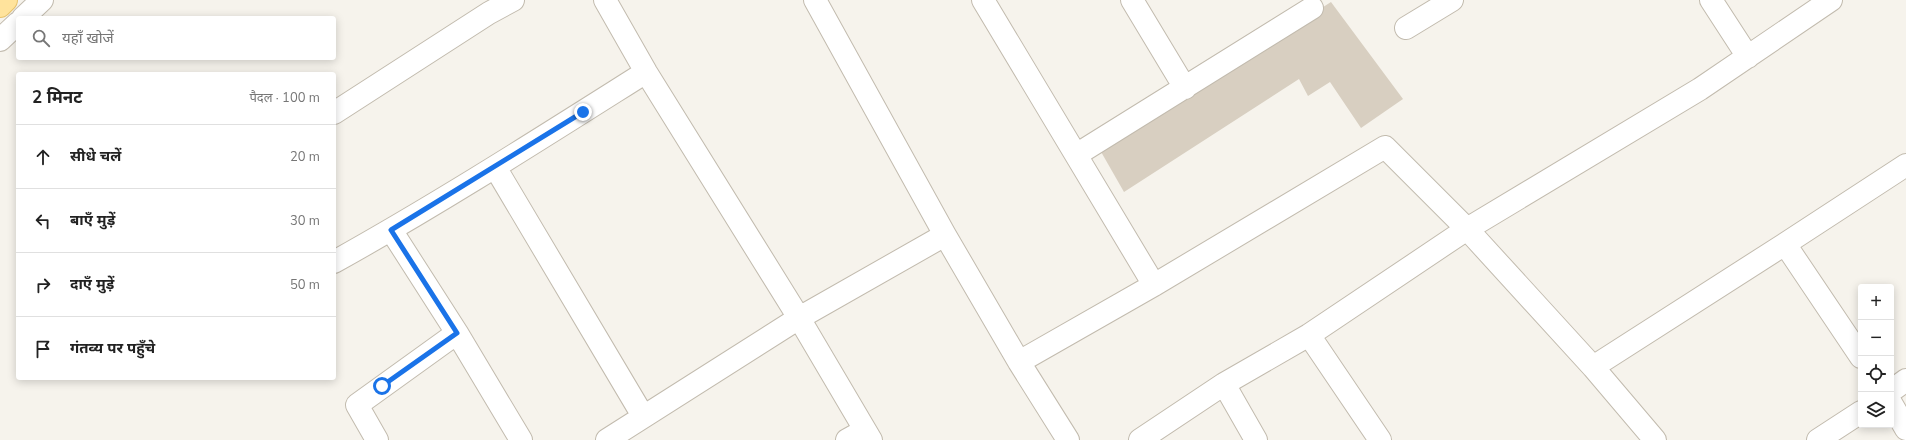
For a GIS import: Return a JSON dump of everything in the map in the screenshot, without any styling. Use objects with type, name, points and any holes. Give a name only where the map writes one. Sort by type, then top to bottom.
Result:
[{"type":"main road","points":[[0,6],[6,0]]},
{"type":"street","points":[[25,16],[42,0]]},
{"type":"street","points":[[336,112],[512,0]]},
{"type":"street","points":[[605,0],[646,72],[799,318],[861,437]]},
{"type":"street","points":[[983,0],[1154,285]]},
{"type":"street","points":[[1132,0],[1185,88]]},
{"type":"street","points":[[1406,28],[1452,0]]},
{"type":"street","points":[[1711,0],[1748,57]]},
{"type":"street","points":[[1140,440],[1224,384],[1309,335],[1467,229],[1700,89],[1831,0]]},
{"type":"street","points":[[817,1],[945,235],[1019,362],[1068,440]]},
{"type":"street","points":[[1076,155],[1312,8]]},
{"type":"street","points":[[0,40],[16,25]]},
{"type":"street","points":[[336,261],[391,230],[495,167],[646,72]]},
{"type":"street","points":[[1019,362],[1154,285],[1385,147],[1467,229],[1592,367],[1655,440]]},
{"type":"street","points":[[1592,367],[1906,165]]},
{"type":"street","points":[[495,167],[643,416]]},
{"type":"street","points":[[391,230],[457,333],[521,440]]},
{"type":"street","points":[[607,440],[799,318],[945,235]]},
{"type":"street","points":[[1785,244],[1860,356]]},
{"type":"street","points":[[377,440],[357,404],[457,333]]},
{"type":"street","points":[[1309,335],[1380,440]]},
{"type":"street","points":[[1894,389],[1906,380]]},
{"type":"street","points":[[1224,384],[1256,440]]},
{"type":"street","points":[[1894,408],[1906,428]]},
{"type":"street","points":[[1818,440],[1858,414]]},
{"type":"building","points":[[1331,2],[1403,99],[1361,128],[1330,82],[1308,96],[1299,79],[1124,192],[1100,150]]},
{"type":"route","points":[[382,386],[457,333],[391,230],[583,112]]}]
